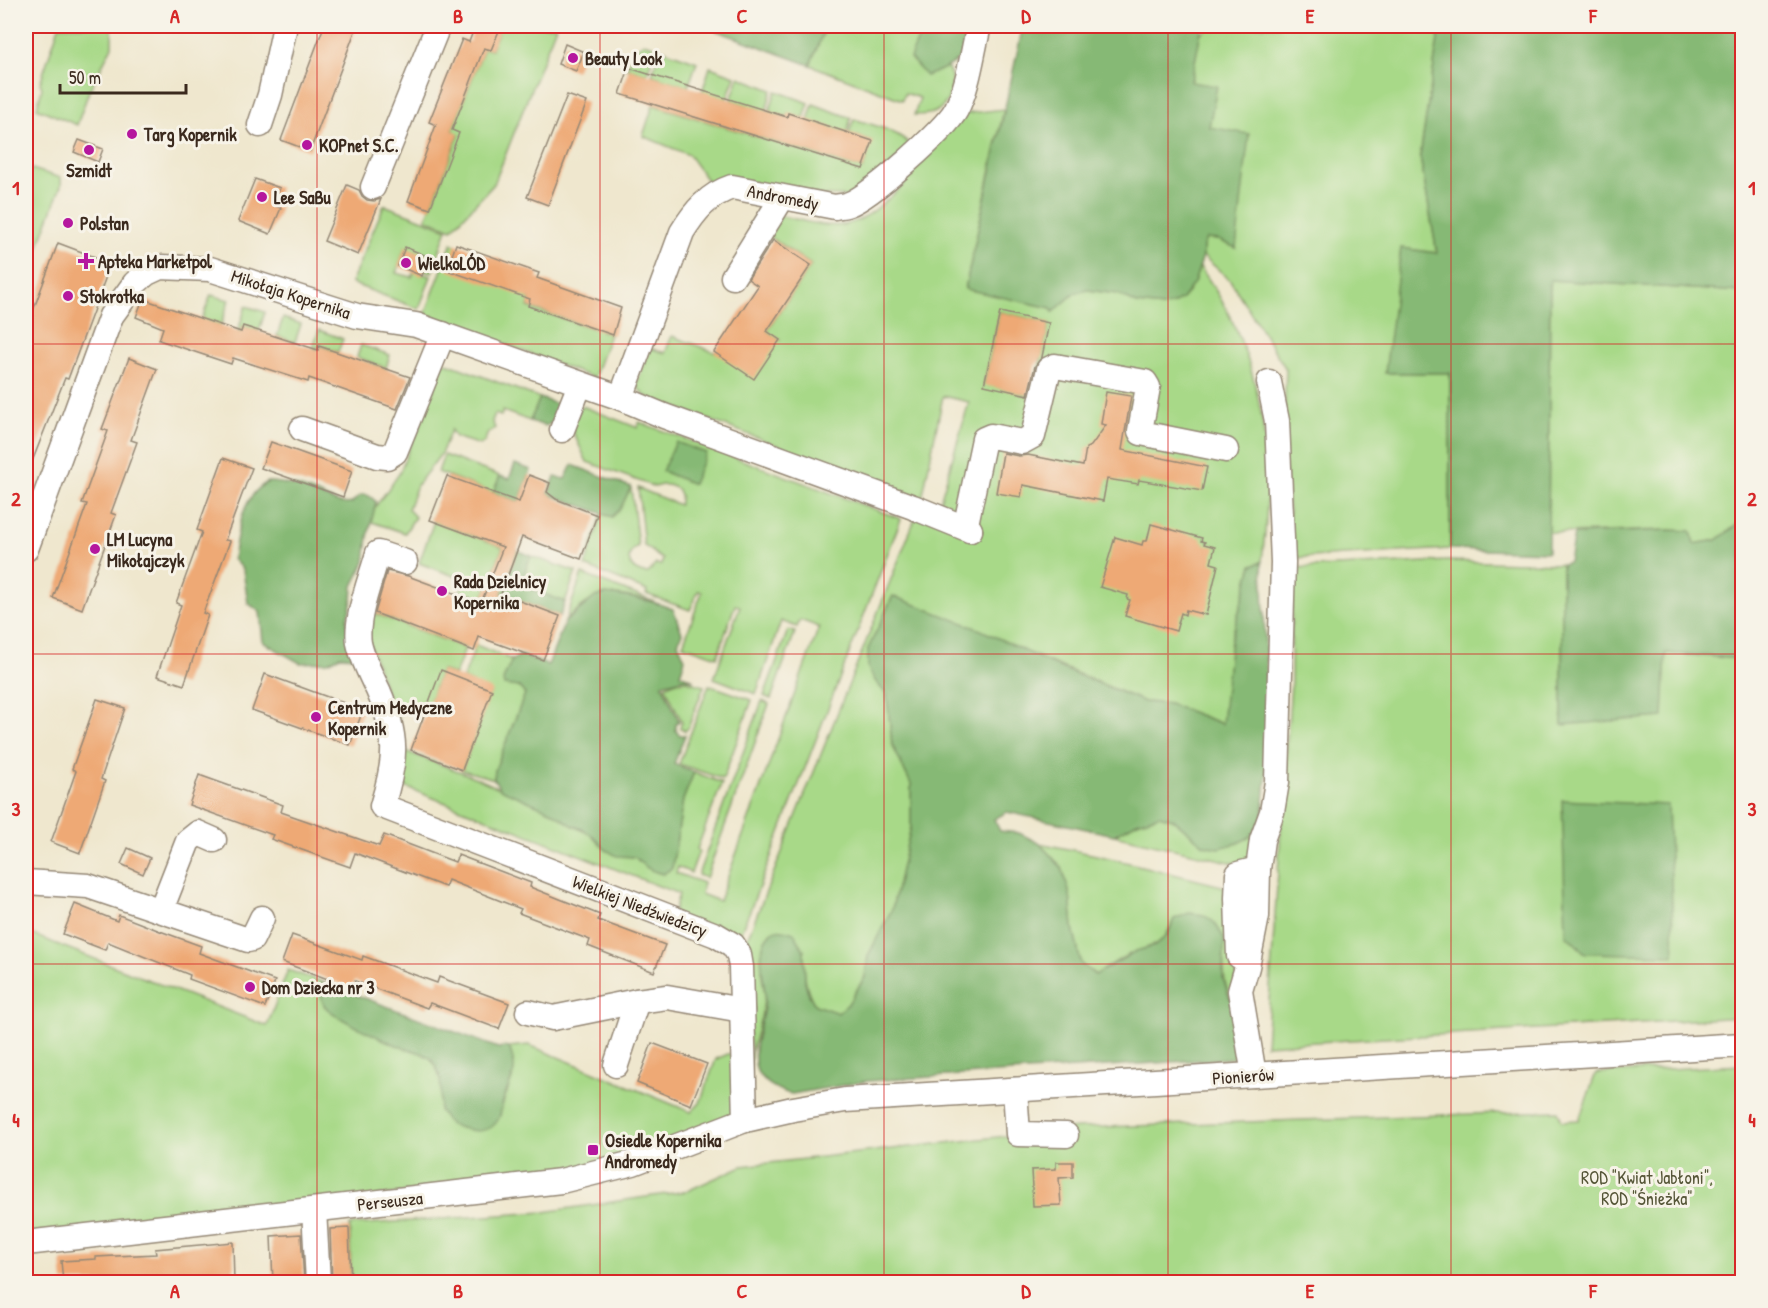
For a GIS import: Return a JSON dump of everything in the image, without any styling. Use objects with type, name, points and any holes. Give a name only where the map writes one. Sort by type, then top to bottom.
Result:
[{"type":"street","points":[[260,125],[270,95],[285,26]]},
{"type":"street","points":[[372,187],[438,26]]},
{"type":"street","name":"Andromedy","points":[[621,398],[682,232],[693,214],[706,200],[732,187],[835,207],[848,205],[860,198],[923,148],[955,111],[963,91],[979,26]]},
{"type":"street","points":[[733,277],[778,203]]},
{"type":"street","name":"Mikołaja Kopernika","points":[[26,549],[111,316],[124,297],[147,273],[166,266],[210,269],[357,316],[416,325],[621,398],[970,530],[966,524],[984,440],[991,436],[1022,442],[1033,436],[1049,369],[1055,366],[1145,382],[1148,387],[1141,433],[1226,450]]},
{"type":"street","points":[[302,429],[377,456],[387,457],[395,452],[443,334]]},
{"type":"street","points":[[1254,1075],[1240,991],[1237,898],[1238,874],[1258,869],[1262,840],[1272,812],[1277,782],[1283,562],[1277,421],[1269,381]]},
{"type":"street","points":[[562,430],[580,384]]},
{"type":"street","name":"Wielkiej Niedźwiedzicy","points":[[405,562],[378,553],[360,624],[359,643],[392,727],[391,774],[382,806],[532,866],[672,917],[728,941],[736,951],[741,967],[745,1120]]},
{"type":"street","points":[[160,910],[188,841],[198,833],[214,840]]},
{"type":"street","points":[[26,882],[88,886],[248,940],[252,939],[262,918]]},
{"type":"street","points":[[528,1012],[554,1018],[637,1000],[667,997],[742,1010]]},
{"type":"street","points":[[616,1065],[637,1000]]},
{"type":"street","name":"Pionierów","points":[[745,1120],[845,1100],[1743,1045]]},
{"type":"street","points":[[1015,1090],[1018,1134],[1066,1135]]},
{"type":"street","name":"Perseusza","points":[[26,1243],[561,1181],[633,1163],[745,1120]]},
{"type":"street","points":[[314,1210],[318,1282]]},
{"type":"green space","points":[[59,26],[112,26],[112,46],[89,91],[77,125],[37,108],[42,88],[40,83]]},
{"type":"green space","points":[[501,26],[556,26],[494,184],[452,229],[426,219],[459,134],[452,130],[484,48],[491,50]]},
{"type":"green space","points":[[704,26],[826,26],[810,65]]},
{"type":"green space","points":[[826,26],[915,26],[943,61],[952,78],[947,101],[933,113],[914,115],[920,98],[905,93],[902,100],[810,65]]},
{"type":"green space","points":[[915,26],[977,26],[969,46],[959,59],[946,68],[926,76],[910,58],[920,35]]},
{"type":"green space","points":[[1023,26],[1202,26],[1191,82],[1217,86],[1209,127],[1249,134],[1236,248],[1218,240],[1206,239],[1194,283],[1182,299],[1163,307],[1137,304],[1117,294],[1088,290],[1075,293],[1053,312],[1051,308],[965,289]]},
{"type":"green space","points":[[1212,26],[1440,26],[1420,157],[1437,253],[1401,248],[1386,373],[1450,373],[1450,549],[1293,558],[1283,448],[1286,369],[1230,280],[1203,256],[1206,239],[1218,240],[1236,248],[1209,128],[1191,83],[1200,34]]},
{"type":"green space","points":[[1440,26],[1742,26],[1742,292],[1550,280],[1548,552],[1450,549],[1450,373],[1385,373],[1401,248],[1437,253],[1420,157]]},
{"type":"green space","points":[[644,43],[656,47],[647,74],[627,68],[634,50]]},
{"type":"green space","points":[[661,49],[697,62],[688,87],[652,75]]},
{"type":"green space","points":[[710,67],[735,76],[727,99],[702,92]]},
{"type":"green space","points":[[739,77],[772,90],[766,111],[731,100]]},
{"type":"green space","points":[[776,91],[809,103],[804,118],[788,114],[787,117],[769,112]]},
{"type":"green space","points":[[813,104],[851,118],[847,133],[808,120]]},
{"type":"green space","points":[[653,105],[863,169],[872,141],[849,133],[854,119],[892,132],[906,140],[911,146],[857,197],[714,190],[689,155],[643,136]]},
{"type":"green space","points":[[1004,109],[965,289],[1052,308],[1057,308],[1075,293],[1088,290],[1118,294],[1137,304],[1163,307],[1182,299],[1189,291],[1200,267],[1219,295],[1246,356],[1256,388],[1266,453],[1266,521],[1262,562],[1252,565],[1231,640],[1223,724],[1170,704],[1145,702],[893,596],[868,650],[876,682],[887,694],[892,744],[911,784],[911,827],[892,909],[868,956],[865,977],[848,1004],[838,1013],[815,1005],[811,998],[805,972],[804,951],[771,932],[764,943],[762,976],[765,995],[751,1053],[742,952],[917,514],[939,505],[969,402],[943,396],[922,499],[645,396],[637,383],[650,348],[665,353],[672,336],[714,352],[780,340],[767,331],[811,265],[766,234],[781,216],[835,226],[860,220],[876,210],[904,185],[902,173],[962,114]],"holes":[[[1000,312],[1049,323],[1033,396],[984,384]]]},
{"type":"green space","points":[[32,169],[61,178],[61,186],[26,279],[26,176]]},
{"type":"green space","points":[[384,205],[447,229],[432,272],[424,270],[429,257],[405,248],[396,273],[412,277],[414,272],[431,276],[419,309],[351,283]]},
{"type":"green space","points":[[452,243],[530,299],[528,307],[610,334],[594,378],[425,314]]},
{"type":"green space","points":[[1550,280],[1742,292],[1742,521],[1717,540],[1694,544],[1691,531],[1548,532]]},
{"type":"green space","points":[[211,295],[229,300],[221,325],[202,319]]},
{"type":"green space","points":[[246,306],[265,312],[259,331],[243,326],[241,332],[238,331]]},
{"type":"green space","points":[[283,318],[301,324],[295,342],[277,336]]},
{"type":"green space","points":[[319,330],[343,339],[338,352],[319,345],[317,349],[313,347]]},
{"type":"green space","points":[[361,345],[390,355],[386,368],[357,357]]},
{"type":"green space","points":[[444,362],[540,398],[530,421],[503,411],[501,416],[495,414],[492,421],[495,428],[488,433],[480,445],[455,437],[451,430],[441,454],[417,485],[408,509],[415,517],[405,533],[372,522],[368,517],[399,474]]},
{"type":"green space","points":[[540,398],[562,406],[555,422],[545,426],[530,421]]},
{"type":"green space","points":[[582,406],[638,428],[639,422],[901,519],[738,938],[672,917],[679,894],[395,783],[405,751],[474,777],[551,811],[593,836],[606,850],[623,856],[636,857],[648,868],[663,874],[672,868],[683,800],[694,772],[722,783],[697,849],[699,851],[691,873],[678,867],[676,873],[703,883],[701,894],[719,901],[819,627],[800,620],[797,627],[781,621],[756,694],[714,678],[740,606],[735,605],[717,657],[683,645],[702,592],[698,591],[690,610],[646,594],[647,591],[585,566],[602,514],[612,517],[620,509],[631,487],[638,546],[630,555],[630,564],[642,573],[648,573],[656,564],[661,565],[663,559],[644,546],[638,488],[679,505],[680,494],[674,487],[660,485],[655,487],[587,462],[569,423]]},
{"type":"green space","points":[[676,442],[706,453],[693,484],[662,471]]},
{"type":"green space","points":[[444,455],[500,476],[493,493],[438,472]]},
{"type":"green space","points":[[515,464],[531,470],[519,502],[493,493],[500,476],[509,479]]},
{"type":"green space","points":[[572,465],[631,487],[620,509],[612,517],[548,494],[555,477],[565,479]]},
{"type":"green space","points":[[268,482],[302,488],[340,503],[352,503],[361,495],[370,496],[376,502],[365,562],[353,586],[347,620],[347,630],[355,657],[340,656],[328,662],[300,663],[263,642],[260,612],[248,603],[243,570],[233,559],[239,527],[247,505],[259,488]]},
{"type":"green space","points":[[434,521],[503,547],[481,603],[459,595],[465,580],[419,563]]},
{"type":"green space","points":[[1742,521],[1742,659],[1666,653],[1663,717],[1562,725],[1562,564],[1569,562],[1574,534],[1691,531],[1694,544],[1717,540]]},
{"type":"green space","points":[[517,550],[531,556],[520,585],[565,602],[560,616],[501,594]]},
{"type":"green space","points":[[531,556],[576,572],[565,602],[519,585]]},
{"type":"green space","points":[[1448,561],[1562,564],[1562,724],[1666,653],[1742,659],[1742,1017],[1266,1045],[1291,684],[1292,568]]},
{"type":"green space","points":[[1262,562],[1269,739],[1263,816],[1250,837],[1219,848],[1204,845],[1173,819],[1159,815],[1137,822],[1114,835],[1007,812],[994,819],[1000,831],[1019,833],[1039,843],[1062,868],[1070,895],[1073,928],[1081,964],[1095,975],[1136,951],[1155,946],[1168,934],[1174,919],[1189,913],[1204,915],[1215,923],[1224,938],[1223,978],[1237,1011],[1251,1057],[868,1081],[792,1094],[776,1088],[761,1077],[756,1068],[755,1049],[765,1003],[761,955],[768,937],[777,930],[794,933],[804,951],[805,982],[809,995],[815,1005],[838,1013],[848,1004],[865,977],[868,956],[892,909],[911,827],[911,784],[892,744],[887,695],[868,668],[868,649],[893,596],[981,630],[1061,668],[1145,702],[1170,704],[1222,724],[1231,640],[1252,565]]},
{"type":"green space","points":[[582,574],[655,602],[628,596],[606,595],[587,603],[565,622]]},
{"type":"green space","points":[[606,594],[640,599],[673,609],[682,633],[678,643],[685,659],[680,674],[694,680],[683,679],[662,684],[679,721],[676,724],[676,731],[680,735],[685,735],[674,764],[694,772],[683,800],[672,868],[663,874],[648,868],[635,857],[617,856],[606,850],[593,836],[551,811],[500,789],[494,779],[495,770],[525,694],[519,687],[504,685],[503,680],[512,660],[521,655],[548,665],[565,622],[595,597]]},
{"type":"green space","points":[[371,612],[465,648],[455,675],[441,670],[426,712],[403,704],[397,725],[368,639]]},
{"type":"green space","points":[[788,630],[795,632],[771,699],[764,696]]},
{"type":"green space","points":[[476,645],[512,660],[503,680],[519,687],[525,694],[495,770],[494,779],[462,770],[491,691],[463,679]]},
{"type":"green space","points":[[687,681],[704,686],[685,731],[680,727],[682,722],[665,686],[674,682]]},
{"type":"green space","points":[[709,685],[752,700],[723,779],[679,764]]},
{"type":"green space","points":[[762,701],[769,704],[706,878],[698,875]]},
{"type":"green space","points":[[1562,800],[1668,805],[1674,955],[1585,953],[1566,935]]},
{"type":"green space","points":[[1159,815],[1173,819],[1204,845],[1255,831],[1250,861],[1238,864],[1114,835],[1137,822]]},
{"type":"green space","points":[[1039,843],[1234,889],[1237,1011],[1226,984],[1224,955],[1174,919],[1161,941],[1124,957],[1096,975],[1081,964],[1073,928],[1070,895],[1062,868]]},
{"type":"green space","points":[[26,932],[267,1026],[288,970],[322,982],[322,999],[329,1010],[373,1034],[422,1053],[432,1060],[441,1084],[439,1110],[499,1117],[513,1075],[509,1047],[529,1045],[691,1112],[700,1103],[716,1059],[728,1054],[751,1053],[745,1120],[633,1163],[26,1241]]},
{"type":"green space","points":[[322,982],[498,1048],[509,1047],[514,1072],[495,1124],[476,1131],[449,1124],[439,1110],[441,1084],[436,1065],[432,1060],[422,1053],[360,1029],[329,1010],[322,999]]},
{"type":"green space","name":"ROD \"Kwiat Jabłoni\", ROD \"Śnieżka\"","points":[[1742,1065],[1742,1282],[351,1282],[350,1225],[544,1212],[687,1191],[742,1166],[1077,1128],[1558,1111],[1562,1121],[1579,1120],[1596,1073]]},
{"type":"building","points":[[324,26],[357,26],[310,151],[281,140]]},
{"type":"building","points":[[475,26],[501,26],[491,50],[484,48],[452,130],[459,133],[430,209],[408,201],[436,125],[429,122],[462,39],[469,42]]},
{"type":"building","points":[[565,44],[584,52],[576,71],[558,64]]},
{"type":"building","points":[[629,68],[787,117],[788,113],[873,141],[863,169],[620,94]]},
{"type":"building","points":[[567,95],[587,102],[548,205],[527,197]]},
{"type":"building","name":"Szmidt","points":[[79,140],[103,149],[98,162],[74,152]]},
{"type":"building","name":"Lee SaBu","points":[[255,179],[280,188],[273,205],[281,208],[270,234],[238,221]]},
{"type":"building","points":[[347,185],[359,190],[367,200],[381,199],[358,255],[324,241]]},
{"type":"building","points":[[773,240],[811,265],[767,331],[780,340],[754,379],[714,352],[758,286],[748,279]]},
{"type":"building","name":"Stokrotka","points":[[58,243],[111,263],[68,379],[65,378],[26,477],[26,330]]},
{"type":"building","points":[[456,244],[539,273],[537,278],[621,308],[613,335],[528,306],[530,299],[447,270]]},
{"type":"building","points":[[405,247],[429,257],[422,276],[398,266]]},
{"type":"building","points":[[143,299],[241,332],[243,326],[318,350],[319,346],[410,377],[397,409],[309,378],[308,382],[233,358],[231,364],[159,340],[163,328],[136,317]]},
{"type":"building","points":[[1000,312],[1049,323],[1042,357],[1035,366],[1028,395],[984,385]]},
{"type":"building","points":[[129,358],[157,369],[131,440],[137,442],[111,513],[116,515],[82,609],[53,598],[87,504],[82,503],[108,431],[102,429]]},
{"type":"building","points":[[1106,392],[1131,396],[1122,450],[1207,467],[1202,491],[1139,480],[1138,484],[1107,479],[1103,501],[1023,485],[1021,497],[996,493],[1003,453],[1028,455],[1083,466],[1086,448],[1091,446],[1106,425],[1101,424]]},
{"type":"building","points":[[271,442],[352,471],[343,497],[261,468]]},
{"type":"building","points":[[223,458],[252,468],[225,540],[230,541],[203,613],[208,615],[184,685],[157,676],[181,605],[176,603],[202,532],[197,530]]},
{"type":"building","points":[[529,475],[550,483],[547,492],[556,499],[597,515],[581,559],[522,537],[501,594],[560,616],[543,660],[479,637],[474,651],[375,613],[387,571],[408,576],[481,603],[503,547],[430,520],[447,476],[519,502]]},
{"type":"building","points":[[1151,524],[1202,538],[1201,541],[1205,542],[1204,544],[1215,547],[1211,563],[1218,565],[1206,615],[1186,610],[1185,615],[1181,613],[1176,631],[1125,616],[1130,600],[1127,599],[1128,595],[1100,587],[1115,537],[1142,545],[1143,541],[1147,541]]},
{"type":"building","points":[[441,670],[492,690],[462,770],[411,750]]},
{"type":"building","name":"Centrum Medyczne Kopernik","points":[[265,674],[363,710],[350,745],[252,710]]},
{"type":"building","points":[[97,699],[125,708],[101,779],[105,781],[80,853],[51,842],[76,771],[72,769]]},
{"type":"building","points":[[199,775],[283,805],[281,812],[379,846],[384,835],[455,862],[458,855],[531,883],[530,887],[600,915],[598,920],[665,945],[654,972],[588,946],[590,940],[519,913],[521,909],[448,880],[445,887],[355,853],[350,867],[271,839],[273,835],[189,805]]},
{"type":"building","points":[[128,848],[150,858],[143,874],[121,864]]},
{"type":"building","points":[[75,904],[117,921],[119,915],[201,946],[199,953],[275,981],[265,1007],[189,979],[190,975],[108,942],[105,950],[63,934]]},
{"type":"building","points":[[292,935],[362,960],[363,956],[437,983],[439,977],[509,1003],[499,1029],[430,1003],[427,1008],[355,981],[352,988],[282,962]]},
{"type":"building","points":[[652,1043],[707,1064],[691,1105],[637,1083]]},
{"type":"building","points":[[1056,1162],[1073,1162],[1073,1177],[1059,1178],[1061,1205],[1033,1206],[1031,1170],[1056,1169]]},
{"type":"building","points":[[349,1228],[351,1282],[332,1282],[330,1229]]},
{"type":"building","points":[[301,1234],[304,1282],[273,1282],[271,1236]]},
{"type":"building","points":[[233,1242],[234,1282],[63,1282],[61,1261],[156,1254],[155,1249]]},
{"type":"place","name":"Beauty Look","points":[[573,58]]},
{"type":"place","name":"Targ Kopernik","points":[[132,134]]},
{"type":"place","name":"KOPnet S.C.","points":[[307,145]]},
{"type":"place","name":"Szmidt","points":[[89,150]]},
{"type":"place","name":"Lee SaBu","points":[[262,197]]},
{"type":"place","name":"Polstan","points":[[68,223]]},
{"type":"place","name":"Apteka Marketpol","points":[[86,261]]},
{"type":"place","name":"WielkoLÓD","points":[[406,263]]},
{"type":"place","name":"Stokrotka","points":[[68,296]]},
{"type":"place","name":"LM Lucyna Mikołajczyk","points":[[95,549]]},
{"type":"place","name":"Rada Dzielnicy Kopernika","points":[[442,591]]},
{"type":"place","name":"Centrum Medyczne Kopernik","points":[[316,717]]},
{"type":"place","name":"Dom Dziecka nr 3","points":[[250,987]]},
{"type":"place","name":"Osiedle Kopernika Andromedy","points":[[593,1150]]}]
